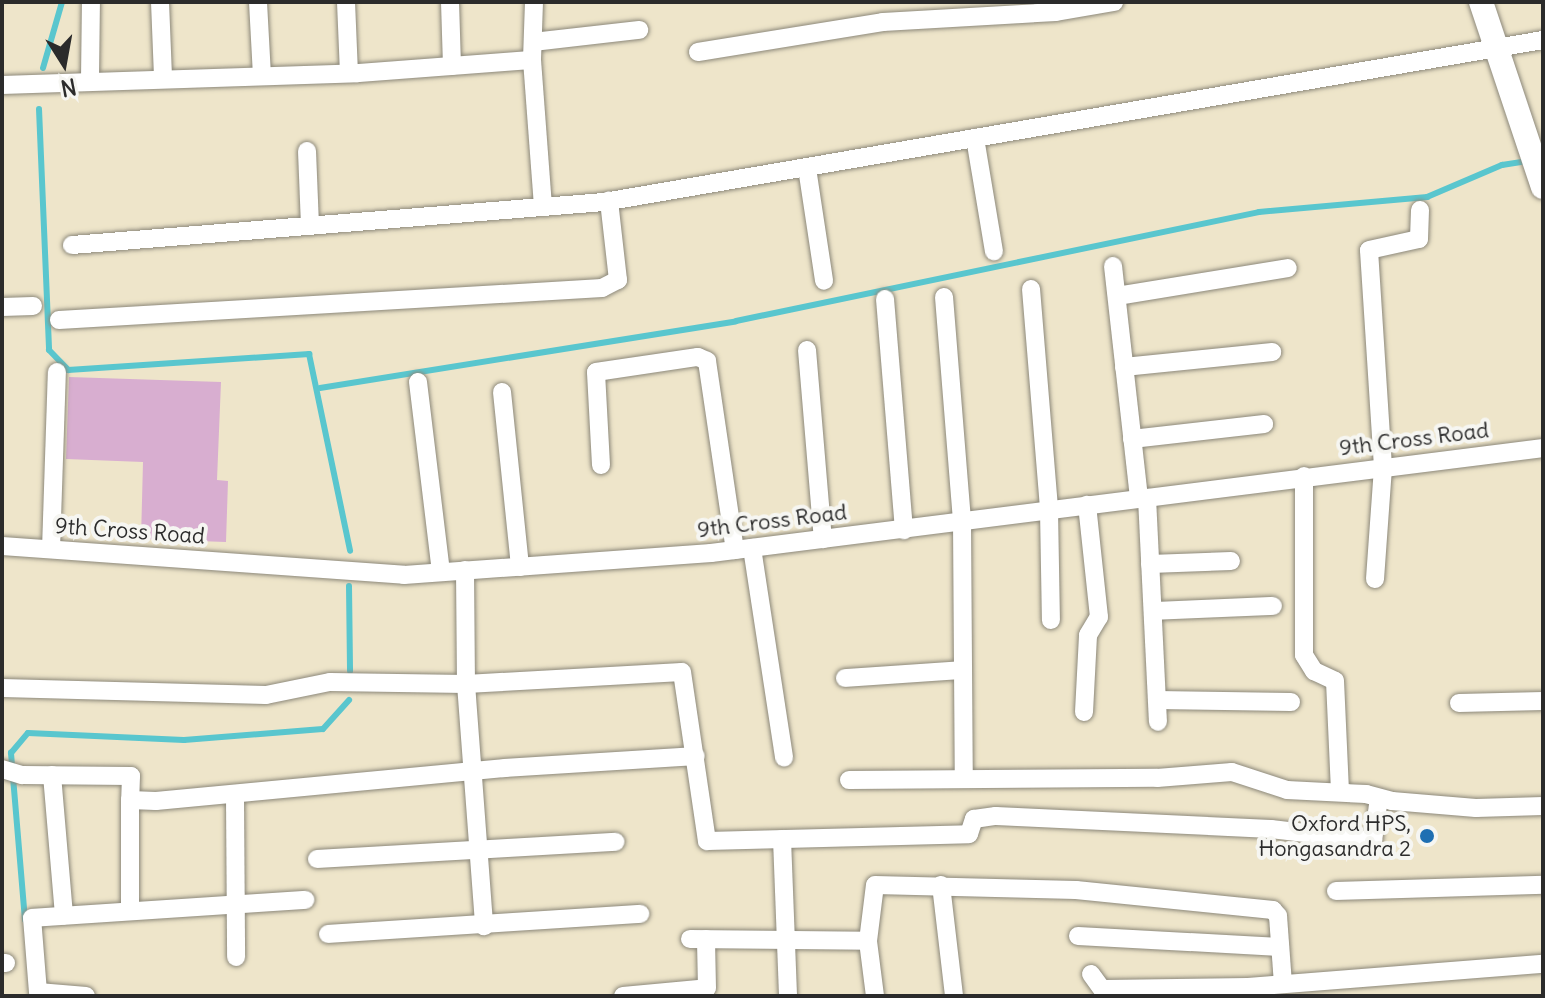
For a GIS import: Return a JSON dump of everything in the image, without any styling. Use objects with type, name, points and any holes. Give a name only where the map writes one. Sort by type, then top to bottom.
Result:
[{"type":"main road","points":[[1481,2],[1537,168]]},
{"type":"street","points":[[90,79],[91,2]]},
{"type":"street","points":[[160,2],[163,78]]},
{"type":"street","points":[[258,2],[262,76]]},
{"type":"street","points":[[346,2],[349,73]]},
{"type":"street","points":[[450,2],[452,66]]},
{"type":"street","points":[[534,2],[532,51],[543,207]]},
{"type":"street","points":[[698,52],[883,22],[1056,12],[1114,2]]},
{"type":"street","points":[[2,85],[90,79],[349,73],[452,66],[639,30]]},
{"type":"street","points":[[72,245],[609,201],[1543,40]]},
{"type":"street","points":[[975,138],[994,251]]},
{"type":"street","points":[[307,151],[310,225]]},
{"type":"street","points":[[807,168],[824,281]]},
{"type":"street","points":[[59,320],[602,288],[618,280],[609,201]]},
{"type":"street","points":[[1375,579],[1383,467],[1369,250],[1419,239],[1420,210]]},
{"type":"street","points":[[1113,266],[1132,439],[1150,564],[1158,722]]},
{"type":"street","points":[[1117,296],[1288,268]]},
{"type":"street","points":[[1031,289],[1049,510],[1051,620]]},
{"type":"street","points":[[944,297],[962,522],[964,779]]},
{"type":"street","points":[[885,299],[904,530]]},
{"type":"street","points":[[2,307],[33,306]]},
{"type":"street","points":[[807,350],[823,539]]},
{"type":"street","points":[[1124,367],[1272,352]]},
{"type":"street","points":[[601,465],[596,372],[698,357],[707,361],[784,758]]},
{"type":"street","points":[[51,549],[57,372]]},
{"type":"street","points":[[418,382],[441,572]]},
{"type":"street","points":[[502,392],[520,567]]},
{"type":"street","points":[[1132,439],[1264,424]]},
{"type":"street","name":"9th Cross Road","points":[[2,546],[404,575],[744,549],[1543,448]]},
{"type":"street","points":[[1304,476],[1304,655],[1314,671],[1335,681],[1340,792]]},
{"type":"street","points":[[1084,712],[1088,635],[1099,617],[1087,505]]},
{"type":"street","points":[[1150,564],[1231,561]]},
{"type":"street","points":[[465,570],[466,684],[484,926]]},
{"type":"street","points":[[1153,611],[1273,606]]},
{"type":"street","points":[[845,678],[963,670]]},
{"type":"street","points":[[2,688],[266,695],[330,682],[466,684],[682,672],[707,841],[969,834],[974,819],[996,816],[1271,829],[1373,841],[1379,798]]},
{"type":"street","points":[[1157,700],[1291,702]]},
{"type":"street","points":[[1459,703],[1543,701]]},
{"type":"street","points":[[130,800],[235,797],[471,771],[696,756]]},
{"type":"street","points":[[2,769],[52,775],[131,776],[130,911]]},
{"type":"street","points":[[849,780],[1232,772],[1287,790],[1340,792],[1476,808],[1543,806]]},
{"type":"street","points":[[52,775],[64,915]]},
{"type":"street","points":[[235,797],[236,957]]},
{"type":"street","points":[[782,839],[783,939],[788,996]]},
{"type":"street","points":[[317,859],[616,842]]},
{"type":"street","points":[[875,996],[868,941],[875,885],[1076,890],[1262,907],[1278,916],[1283,984]]},
{"type":"street","points":[[941,885],[954,996]]},
{"type":"street","points":[[1336,891],[1543,885]]},
{"type":"street","points":[[86,996],[38,992],[32,918],[305,900]]},
{"type":"street","points":[[328,934],[640,914]]},
{"type":"street","points":[[1078,936],[1280,947]]},
{"type":"street","points":[[623,996],[686,993],[707,988],[698,939],[868,941]]},
{"type":"street","points":[[1091,974],[1106,993],[1283,984],[1324,988],[1543,964]]},
{"type":"building","points":[[69,377],[221,382],[217,480],[228,481],[226,542],[141,539],[143,462],[66,459]]},
{"type":"waterway","points":[[43,68],[62,2]]},
{"type":"waterway","points":[[39,109],[49,350],[68,370],[309,354],[350,551]]},
{"type":"waterway","points":[[320,388],[736,321],[1259,212],[1427,197],[1502,165],[1528,161]]},
{"type":"waterway","points":[[349,586],[350,671]]},
{"type":"waterway","points":[[25,920],[11,753],[28,733],[184,740],[323,729],[349,700]]},
{"type":"place","name":"Oxford HPS, Hongasandra 2","points":[[1427,836]]}]
